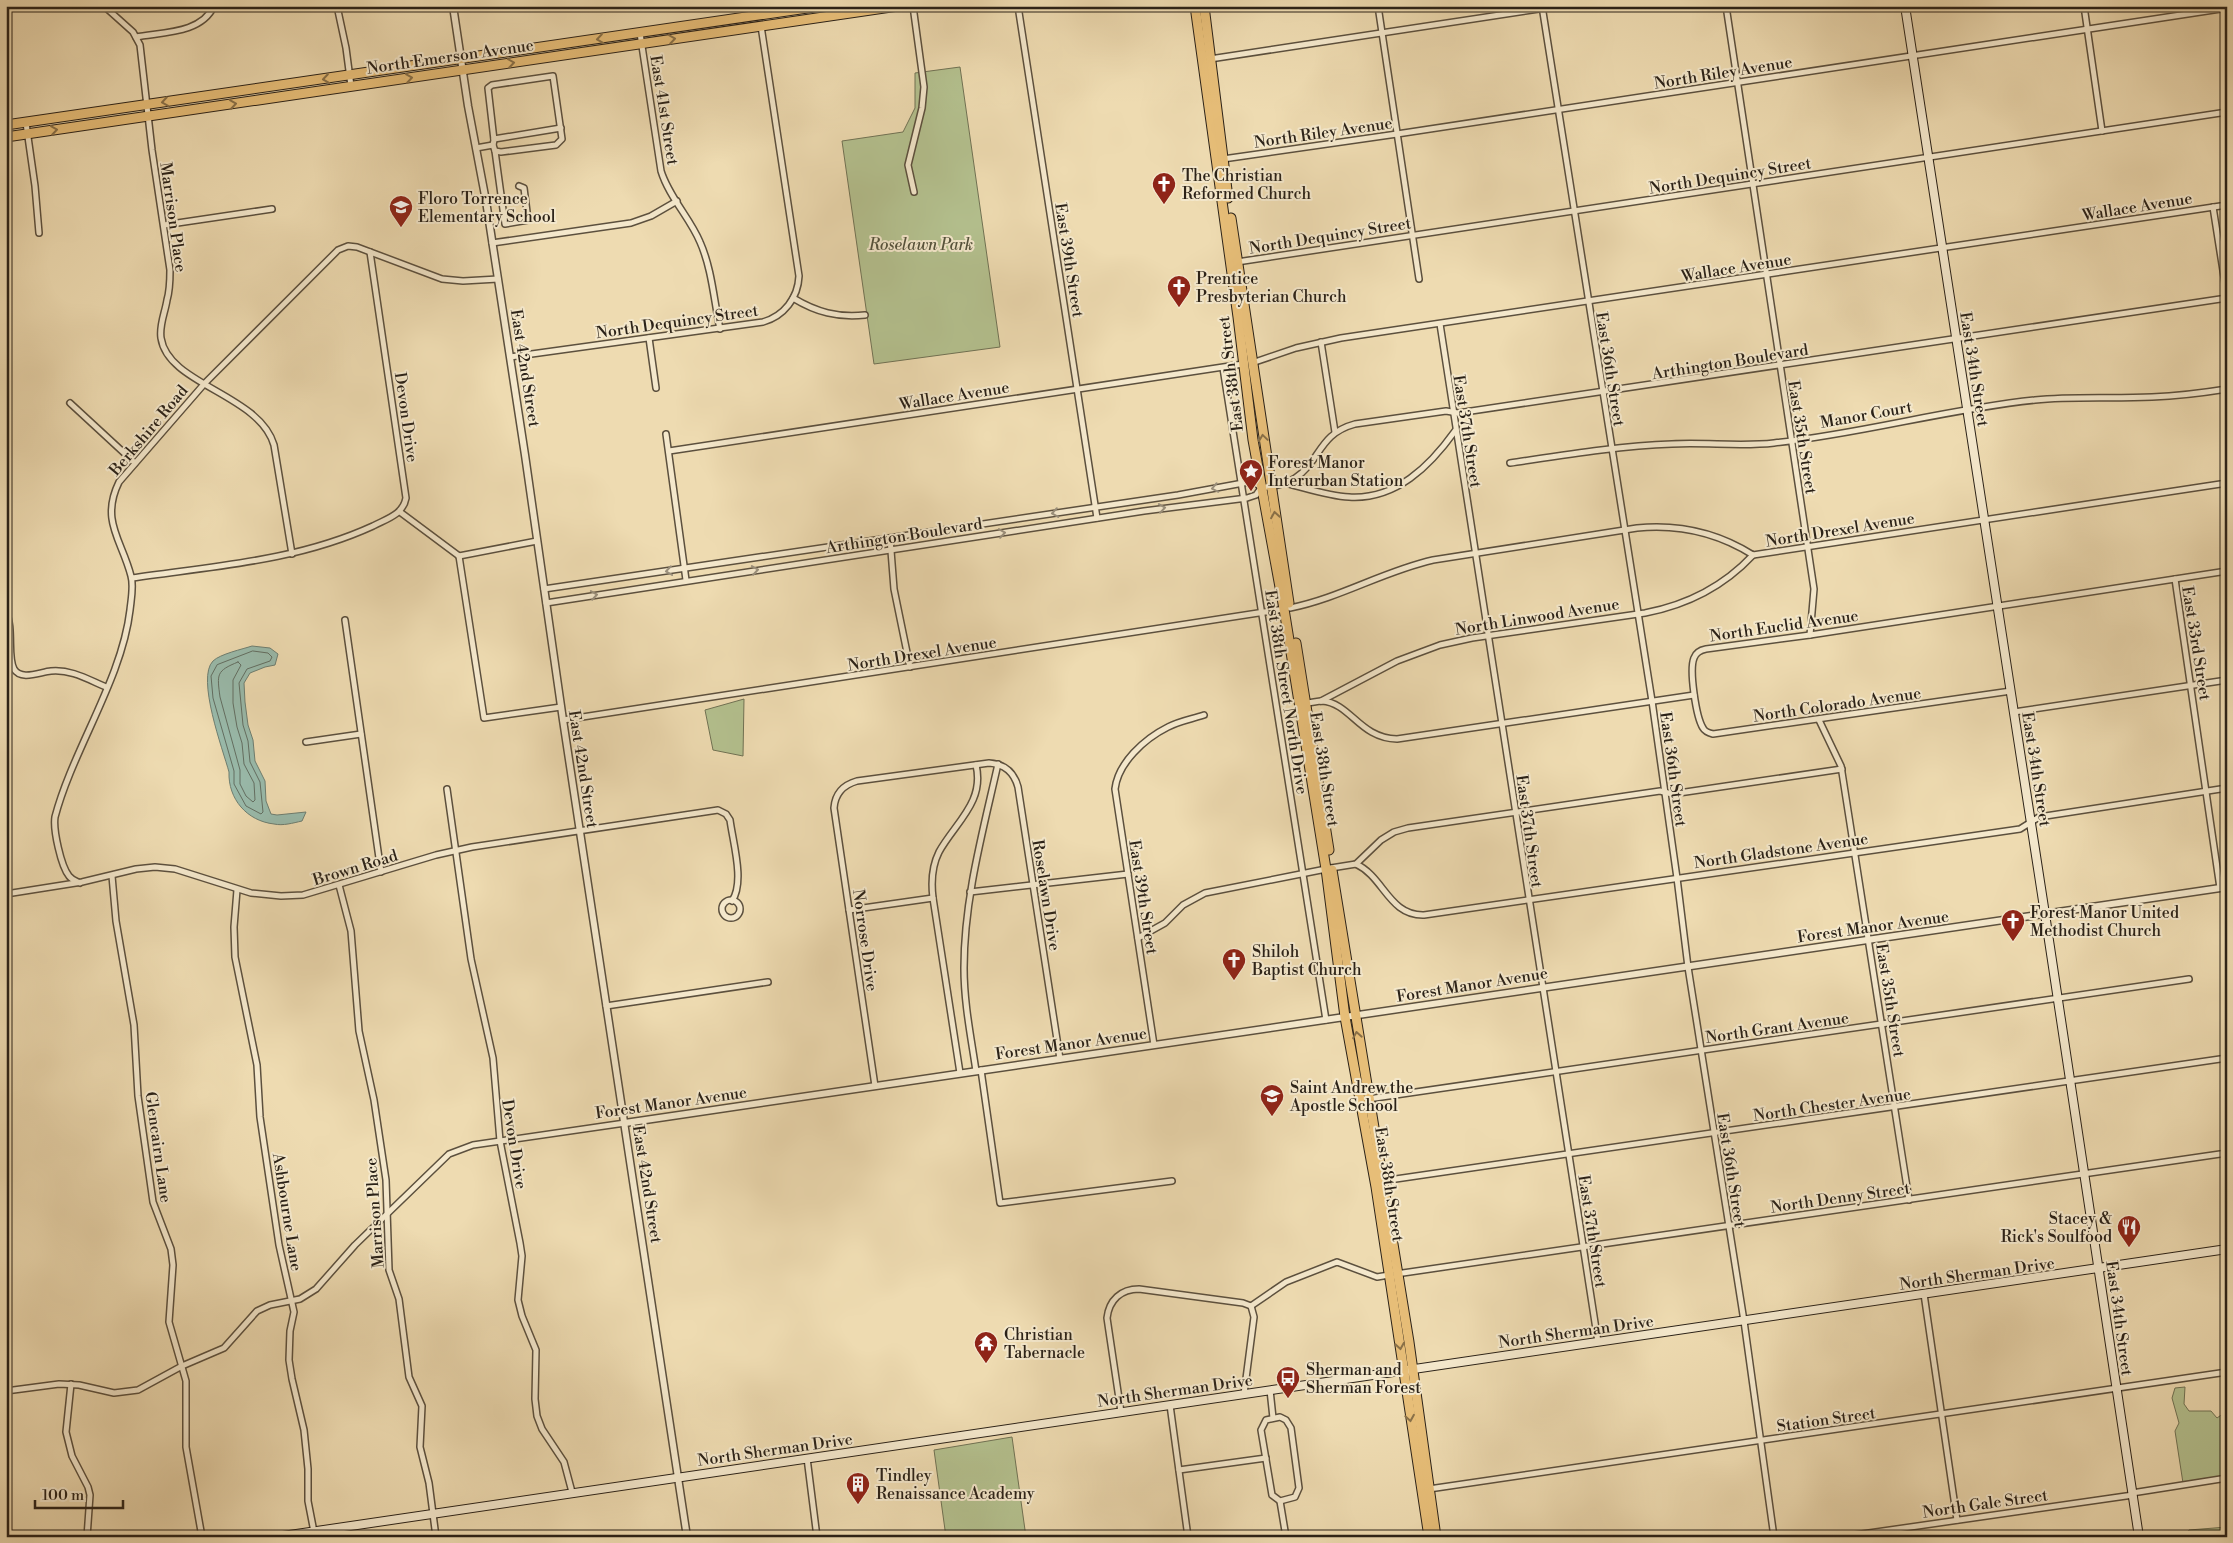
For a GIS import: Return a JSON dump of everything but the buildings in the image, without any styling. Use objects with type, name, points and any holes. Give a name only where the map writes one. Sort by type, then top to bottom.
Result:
[{"type":"main road","name":"North Emerson Avenue","points":[[6,125],[821,6]]},
{"type":"main road","name":"North Emerson Avenue","points":[[6,137],[898,6]]},
{"type":"main road","name":"East 38th Street","points":[[1195,6],[1248,364],[1264,487],[1306,703],[1328,869]]},
{"type":"main road","name":"East 38th Street","points":[[1204,6],[1238,262],[1248,364]]},
{"type":"main road","name":"East 34th Street","points":[[1905,6],[2046,914],[2139,1537]]},
{"type":"main road","name":"East 38th Street","points":[[1287,608],[1369,1144],[1393,1275],[1436,1537]]},
{"type":"main road","name":"East 38th Street","points":[[1350,1017],[1368,1099],[1382,1181],[1393,1275]]},
{"type":"main road","name":"North Sherman Drive","points":[[276,1537],[315,1534],[433,1513],[678,1476],[2227,1249]]},
{"type":"main road","name":"East 38th Street","points":[[1408,1369],[1429,1537]]},
{"type":"street","points":[[104,6],[136,37],[196,25],[208,17],[214,6]]},
{"type":"street","points":[[337,6],[351,86]]},
{"type":"street","name":"East 42nd Street","points":[[453,6],[462,70],[498,279],[538,541],[562,720],[687,1537]]},
{"type":"street","points":[[913,6],[924,87],[922,108],[908,165],[914,192]]},
{"type":"street","name":"East 39th Street","points":[[1018,6],[1097,518]]},
{"type":"street","points":[[1378,6],[1419,279]]},
{"type":"street","points":[[1210,59],[1559,6]]},
{"type":"street","name":"East 35th Street","points":[[1726,6],[1808,547],[1815,600],[1810,635]]},
{"type":"street","points":[[2084,6],[2102,131]]},
{"type":"street","points":[[817,7],[818,18]]},
{"type":"street","name":"East 36th Street","points":[[1542,8],[1652,701],[1678,878],[1700,1050],[1744,1321],[1774,1537]]},
{"type":"street","name":"North Riley Avenue","points":[[1223,159],[2227,8]]},
{"type":"street","points":[[761,26],[799,274],[794,298],[824,313],[846,316],[865,315]]},
{"type":"street","name":"East 41st Street","points":[[640,33],[660,167],[668,187],[701,244],[720,329]]},
{"type":"street","name":"Marrison Place","points":[[136,37],[142,54],[148,116],[171,278],[161,326],[161,340],[166,353],[174,363],[256,416],[270,434],[274,445],[292,554]]},
{"type":"street","points":[[476,148],[494,148],[556,145],[562,138],[553,76],[492,85],[487,91],[494,148],[505,224],[528,220],[524,188],[519,186]]},
{"type":"street","name":"North Dequincy Street","points":[[1238,262],[2227,112]]},
{"type":"street","points":[[26,122],[36,193],[38,233]]},
{"type":"street","points":[[494,139],[561,128]]},
{"type":"street","points":[[492,243],[626,224],[651,216],[677,201]]},
{"type":"street","name":"Wallace Avenue","points":[[669,451],[1248,364],[1321,342],[2227,205]]},
{"type":"street","points":[[2213,207],[2227,297]]},
{"type":"street","points":[[164,224],[272,209]]},
{"type":"street","name":"Berkshire Road","points":[[80,883],[72,879],[66,871],[55,832],[55,817],[127,630],[131,608],[132,578],[114,533],[110,508],[115,490],[135,463],[205,383],[333,254],[348,246],[370,252],[442,279],[463,281],[498,279]]},
{"type":"street","name":"Devon Drive","points":[[370,252],[406,498],[400,512]]},
{"type":"street","name":"Arthington Boulevard","points":[[546,603],[686,580],[1256,495],[1264,487],[1285,483],[1303,471],[1323,443],[1336,432],[1358,424],[1447,410],[1458,413],[1602,393],[2227,297]]},
{"type":"street","name":"North Dequincy Street","points":[[510,358],[720,329],[771,320],[786,309],[794,298]]},
{"type":"street","name":"East 37th Street","points":[[1440,324],[1452,412],[1598,1342]]},
{"type":"street","points":[[649,338],[656,388]]},
{"type":"street","points":[[1321,342],[1336,432]]},
{"type":"street","name":"East 38th Street North Drive","points":[[1223,368],[1326,1020]]},
{"type":"street","name":"Manor Court","points":[[1510,463],[1611,448],[1674,443],[1747,445],[1791,441],[1967,410],[2052,399],[2158,397],[2227,389]]},
{"type":"street","points":[[70,403],[135,463]]},
{"type":"street","points":[[1285,483],[1349,497],[1387,491],[1424,468],[1441,451],[1455,431]]},
{"type":"street","points":[[666,434],[686,580]]},
{"type":"street","name":"Arthington Boulevard","points":[[544,589],[1095,507],[1241,483],[1254,482],[1264,487]]},
{"type":"street","name":"North Drexel Avenue","points":[[562,720],[1262,613],[1326,598],[1412,565],[1475,553],[1624,530],[1651,527],[1686,529],[1720,538],[1753,555],[2227,483]]},
{"type":"street","points":[[132,578],[292,554],[346,538],[400,512],[459,556],[484,718],[561,707]]},
{"type":"street","points":[[890,538],[894,590],[910,668]]},
{"type":"street","points":[[459,556],[538,541]]},
{"type":"street","name":"North Linwood Avenue","points":[[1321,701],[1415,653],[1453,641],[1637,614],[1673,606],[1703,594],[1732,575],[1753,555]]},
{"type":"street","name":"North Euclid Avenue","points":[[1694,695],[1693,662],[1696,654],[1702,650],[2227,572]]},
{"type":"street","name":"East 33rd Street","points":[[2175,579],[2206,791],[2223,888]]},
{"type":"street","points":[[6,612],[11,632],[13,667],[16,672],[24,676],[49,671],[64,671],[106,687]]},
{"type":"street","points":[[345,620],[381,872]]},
{"type":"street","points":[[2014,712],[2227,680]]},
{"type":"street","name":"North Colorado Avenue","points":[[1694,695],[1702,726],[1711,734],[2011,691]]},
{"type":"street","points":[[1306,703],[1321,701],[1342,709],[1370,732],[1389,739],[1400,739],[1694,695]]},
{"type":"street","name":"East 39th Street","points":[[1154,1045],[1115,789],[1118,774],[1130,757],[1161,731],[1204,715]]},
{"type":"street","name":"East 35th Street","points":[[1819,720],[1839,758],[1842,769],[1910,1200]]},
{"type":"street","points":[[306,742],[361,734]]},
{"type":"street","points":[[960,1073],[932,898],[932,873],[938,855],[967,813],[976,795],[978,776],[976,765],[998,764],[970,892],[965,944],[965,991],[1000,1203],[1172,1181]]},
{"type":"street","name":"Roselawn Drive","points":[[998,764],[1012,774],[1018,787],[1060,1059]]},
{"type":"street","name":"Norrose Drive","points":[[875,1086],[834,808],[836,797],[844,787],[855,782],[976,765]]},
{"type":"street","points":[[1138,938],[1164,923],[1183,905],[1202,894],[1356,864],[1380,840],[1400,830],[1660,791],[1672,794],[1842,769]]},
{"type":"street","name":"North Gladstone Avenue","points":[[1356,864],[1373,876],[1396,906],[1413,914],[1424,915],[2020,829],[2041,816],[2227,788]]},
{"type":"street","name":"Devon Drive","points":[[447,790],[471,959],[493,1058],[500,1141],[522,1256],[519,1305],[536,1350],[534,1400],[537,1416],[545,1434],[564,1462],[572,1492]]},
{"type":"street","name":"Brown Road","points":[[6,894],[80,883],[144,867],[167,867],[237,890],[262,895],[292,896],[311,894],[456,851],[580,830],[714,811],[724,812],[730,820],[738,879],[738,892],[732,901]]},
{"type":"street","points":[[970,892],[1128,874]]},
{"type":"street","name":"Glencairn Lane","points":[[112,876],[116,921],[130,998],[138,1096],[153,1202],[171,1249],[173,1265],[169,1305],[170,1327],[182,1366],[187,1392],[186,1447],[202,1537]]},
{"type":"street","name":"Marrison Place","points":[[339,885],[351,931],[355,964],[356,1007],[378,1124],[386,1180],[389,1270],[399,1298],[409,1377],[422,1406],[420,1447],[429,1483],[436,1537]]},
{"type":"street","name":"Forest Manor Avenue","points":[[6,1391],[48,1384],[71,1384],[112,1393],[125,1393],[143,1388],[182,1366],[224,1348],[257,1311],[270,1305],[305,1297],[316,1289],[355,1245],[449,1154],[473,1145],[2223,888]]},
{"type":"street","name":"Ashbourne Lane","points":[[237,890],[234,927],[235,957],[258,1065],[260,1117],[279,1245],[294,1312],[290,1331],[289,1360],[304,1430],[308,1469],[308,1501],[315,1534]]},
{"type":"street","points":[[849,910],[932,898]]},
{"type":"street","name":"North Grant Avenue","points":[[1368,1099],[2189,979]]},
{"type":"street","points":[[606,1006],[768,982]]},
{"type":"street","name":"North Chester Avenue","points":[[1382,1181],[2227,1058]]},
{"type":"street","name":"North Denny Street","points":[[1251,1306],[1286,1282],[1337,1262],[1377,1277],[2227,1153]]},
{"type":"street","points":[[1121,1412],[1107,1318],[1110,1304],[1120,1294],[1136,1289],[1243,1303],[1251,1306],[1254,1317],[1244,1394]]},
{"type":"street","points":[[1924,1294],[1957,1520]]},
{"type":"street","name":"Station Street","points":[[1429,1489],[2227,1372]]},
{"type":"street","points":[[71,1384],[66,1432],[72,1456],[88,1487],[90,1495],[87,1537]]},
{"type":"street","points":[[1270,1390],[1274,1418]]},
{"type":"street","points":[[1170,1405],[1188,1537]]},
{"type":"street","points":[[1280,1501],[1295,1496],[1299,1488],[1289,1424],[1283,1418],[1274,1418],[1266,1420],[1261,1430],[1272,1495],[1280,1501],[1286,1537]]},
{"type":"street","points":[[806,1458],[817,1537]]},
{"type":"street","points":[[1179,1470],[1266,1458]]},
{"type":"street","name":"North Gale Street","points":[[1841,1537],[2227,1478]]},
{"type":"green space","name":"Roselawn Park","points":[[960,67],[1000,347],[874,364],[842,141],[903,132],[915,108],[915,73]]},
{"type":"green space","points":[[744,699],[743,756],[713,750],[705,710]]},
{"type":"green space","points":[[2185,1387],[2184,1404],[2189,1411],[2211,1411],[2217,1418],[2227,1411],[2227,1476],[2183,1483],[2175,1431],[2179,1423],[2172,1398],[2175,1388]]},
{"type":"green space","points":[[1012,1437],[1026,1537],[946,1537],[934,1450]]},
{"type":"green space","points":[[2227,1527],[2227,1537],[2185,1537],[2189,1530]]},
{"type":"water","points":[[252,646],[270,648],[278,654],[275,665],[250,673],[244,683],[248,725],[253,740],[255,761],[265,781],[266,801],[271,814],[306,812],[302,821],[277,825],[264,822],[255,818],[241,807],[232,791],[229,772],[212,715],[207,682],[209,670],[216,658]]},
{"type":"place","name":"The Christian Reformed Church","points":[[1164,205]]},
{"type":"place","name":"Floro Torrence Elementary School","points":[[401,228]]},
{"type":"place","name":"Prentice Presbyterian Church","points":[[1179,308]]},
{"type":"place","name":"Forest Manor Interurban Station","points":[[1251,492]]},
{"type":"place","name":"Forest Manor United Methodist Church","points":[[2013,942]]},
{"type":"place","name":"Shiloh Baptist Church","points":[[1234,981]]},
{"type":"place","name":"Saint Andrew the Apostle School","points":[[1272,1117]]},
{"type":"place","name":"Stacey & Rick's Soulfood","points":[[2129,1248]]},
{"type":"place","name":"Christian Tabernacle","points":[[986,1364]]},
{"type":"place","name":"Sherman and Sherman Forest","points":[[1288,1399]]},
{"type":"place","name":"Tindley Renaissance Academy","points":[[858,1505]]}]
